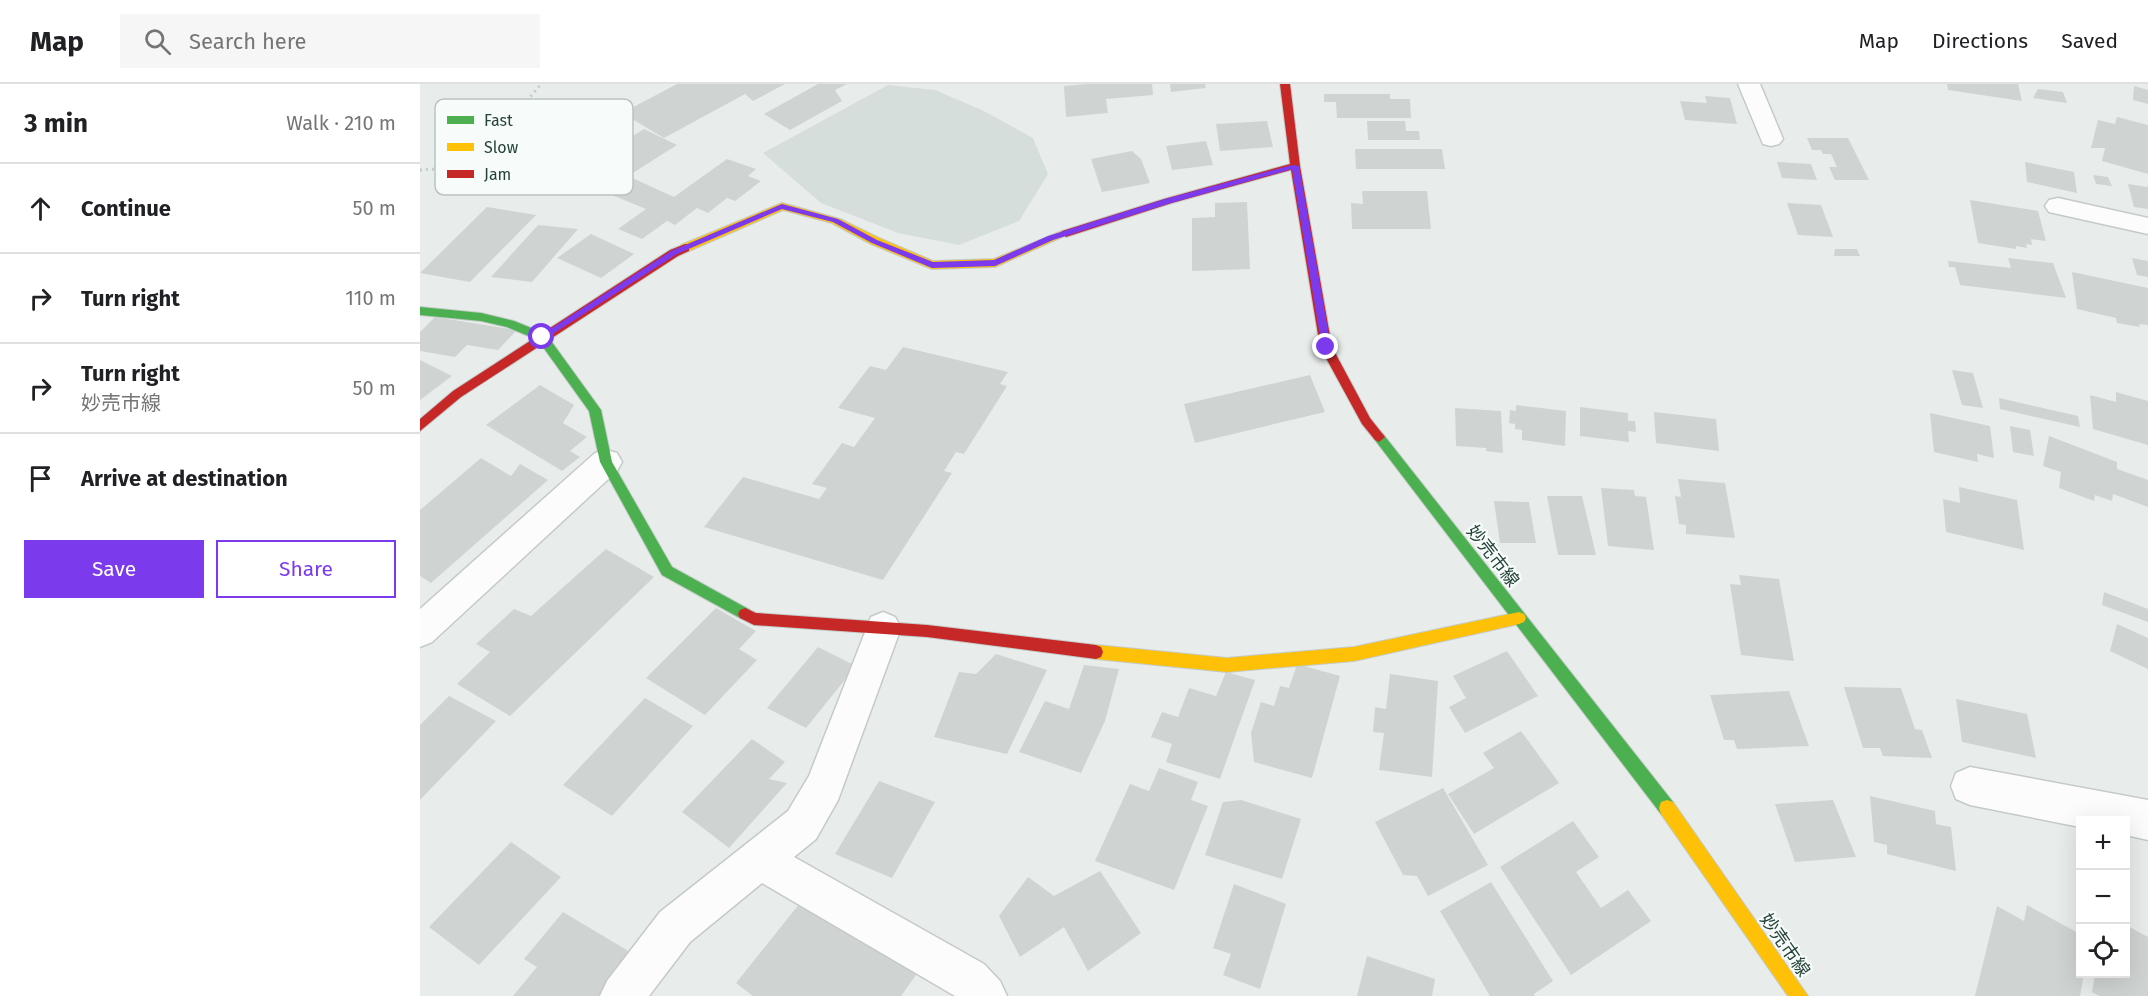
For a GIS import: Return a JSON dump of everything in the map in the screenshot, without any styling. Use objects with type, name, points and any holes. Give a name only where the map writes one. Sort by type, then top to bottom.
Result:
[{"type":"street","name":"妙売市線","points":[[1285,84],[1295,166],[1326,347],[1366,421],[1656,792],[1799,996]]},
{"type":"street","points":[[1749,84],[1771,138]]},
{"type":"street","points":[[420,426],[458,394],[542,337],[674,253],[782,206],[836,221],[874,242],[932,265],[995,263],[1050,238],[1168,201],[1295,166]]},
{"type":"street","points":[[2058,206],[2148,226]]},
{"type":"street","points":[[420,311],[481,317],[510,324],[542,337],[595,410],[606,462],[667,571],[754,619],[927,631],[1060,649],[1227,665],[1354,654],[1519,618]]},
{"type":"street","points":[[420,631],[606,462]]},
{"type":"street","points":[[622,996],[675,927],[802,825],[824,787],[883,628]]},
{"type":"street","points":[[1970,786],[2148,820]]},
{"type":"street","points":[[759,859],[969,979],[985,996]]},
{"type":"path","points":[[528,99],[541,84]]},
{"type":"path","points":[[420,170],[435,169]]},
{"type":"shaded area","points":[[888,85],[935,90],[982,110],[1033,138],[1048,174],[1019,221],[959,245],[898,233],[821,203],[763,153]]},
{"type":"building","points":[[677,84],[785,84],[753,101],[745,94],[664,138],[633,120],[633,107]]},
{"type":"building","points":[[818,84],[847,84],[835,90],[842,101],[790,130],[764,114]]},
{"type":"building","points":[[1152,84],[1153,95],[1106,99],[1108,113],[1066,117],[1064,86]]},
{"type":"building","points":[[1170,84],[1205,84],[1206,88],[1171,92]]},
{"type":"building","points":[[1947,84],[2018,84],[2022,101],[1948,90]]},
{"type":"building","points":[[2134,86],[2148,90],[2148,104],[2133,100]]},
{"type":"building","points":[[2038,89],[2063,92],[2067,103],[2033,98]]},
{"type":"building","points":[[1324,94],[1390,94],[1390,99],[1410,99],[1411,118],[1337,118],[1336,102],[1324,102]]},
{"type":"building","points":[[1705,96],[1730,98],[1737,124],[1685,120],[1680,101],[1707,103]]},
{"type":"building","points":[[2117,117],[2148,125],[2148,174],[2102,161],[2105,148],[2091,148],[2098,120],[2115,124]]},
{"type":"building","points":[[1267,121],[1273,147],[1220,151],[1216,124]]},
{"type":"building","points":[[1367,121],[1405,121],[1406,131],[1419,131],[1420,140],[1368,140]]},
{"type":"building","points":[[644,129],[677,145],[633,173],[633,136]]},
{"type":"building","points":[[1807,138],[1848,138],[1869,180],[1835,180],[1829,167],[1837,167],[1831,154],[1823,154],[1821,150],[1812,150]]},
{"type":"building","points":[[1206,141],[1213,165],[1172,170],[1166,146]]},
{"type":"building","points":[[1355,149],[1442,149],[1445,169],[1356,169]]},
{"type":"building","points":[[1132,151],[1141,159],[1150,183],[1102,192],[1091,159]]},
{"type":"building","points":[[727,159],[756,169],[748,176],[761,181],[735,201],[727,198],[708,213],[697,208],[675,225],[667,221],[642,239],[618,229],[646,209],[612,195],[633,195],[633,178],[674,197]]},
{"type":"building","points":[[1777,162],[1811,164],[1817,180],[1782,178]]},
{"type":"building","points":[[2025,162],[2074,172],[2077,193],[2027,182]]},
{"type":"building","points":[[2093,175],[2108,177],[2112,186],[2096,184]]},
{"type":"building","points":[[2128,184],[2148,187],[2148,209],[2134,207]]},
{"type":"building","points":[[1362,191],[1427,191],[1431,229],[1352,229],[1351,203],[1363,204]]},
{"type":"building","points":[[1970,200],[2038,211],[2046,241],[2031,239],[2032,245],[2026,244],[2027,248],[2016,246],[2016,249],[1978,243]]},
{"type":"building","points":[[1247,202],[1250,269],[1192,271],[1192,218],[1215,217],[1215,203]]},
{"type":"building","points":[[1787,203],[1821,205],[1833,237],[1798,235]]},
{"type":"building","points":[[487,207],[536,215],[470,282],[420,273]]},
{"type":"building","points":[[538,225],[578,229],[532,282],[491,277]]},
{"type":"building","points":[[591,234],[634,254],[601,278],[557,258]]},
{"type":"building","points":[[1835,249],[1857,249],[1860,256],[1834,256]]},
{"type":"building","points":[[2008,258],[2053,263],[2066,298],[1960,285],[1955,267],[1949,267],[1948,261],[2011,268]]},
{"type":"building","points":[[2132,258],[2148,261],[2148,277],[2137,275]]},
{"type":"building","points":[[2072,272],[2148,288],[2148,325],[2139,324],[2140,327],[2117,323],[2116,318],[2077,309]]},
{"type":"building","points":[[435,317],[517,330],[498,350],[467,345],[455,357],[420,351],[420,332]]},
{"type":"building","points":[[903,347],[1008,372],[1000,384],[1007,386],[964,454],[956,452],[944,471],[952,473],[883,580],[704,527],[743,477],[819,499],[827,488],[812,484],[842,443],[854,447],[875,418],[838,408],[870,366],[886,370]]},
{"type":"building","points":[[420,360],[452,376],[420,400]]},
{"type":"building","points":[[1952,370],[1973,373],[1983,408],[1962,405]]},
{"type":"building","points":[[1310,375],[1325,412],[1195,443],[1184,404]]},
{"type":"building","points":[[540,385],[574,405],[563,423],[587,437],[570,451],[580,457],[562,471],[486,425]]},
{"type":"building","points":[[2116,392],[2148,401],[2148,445],[2093,429],[2090,395],[2116,402]]},
{"type":"building","points":[[1999,398],[2078,416],[2080,427],[2000,409]]},
{"type":"building","points":[[1516,405],[1566,411],[1565,446],[1522,440],[1522,430],[1515,429],[1515,424],[1509,423],[1510,410],[1516,411]]},
{"type":"building","points":[[1580,407],[1628,413],[1628,421],[1635,421],[1636,432],[1628,431],[1629,442],[1580,436]]},
{"type":"building","points":[[1455,408],[1501,411],[1503,453],[1486,451],[1486,448],[1456,446]]},
{"type":"building","points":[[1654,412],[1716,419],[1719,451],[1656,443]]},
{"type":"building","points":[[1930,413],[1990,426],[1994,458],[1977,454],[1978,462],[1934,452]]},
{"type":"building","points":[[2010,426],[2030,430],[2034,456],[2013,452]]},
{"type":"building","points":[[2049,436],[2117,462],[2117,469],[2148,480],[2148,507],[2113,494],[2112,501],[2095,495],[2094,501],[2059,488],[2061,472],[2043,466]]},
{"type":"building","points":[[481,458],[511,476],[520,464],[548,480],[431,583],[420,576],[420,510]]},
{"type":"building","points":[[1678,479],[1725,483],[1735,538],[1686,534],[1686,525],[1679,524],[1675,496],[1681,497]]},
{"type":"building","points":[[1959,487],[2017,500],[2024,550],[1946,532],[1943,499],[1960,503]]},
{"type":"building","points":[[1601,488],[1634,490],[1635,496],[1646,497],[1654,550],[1608,546]]},
{"type":"building","points":[[1547,496],[1582,496],[1596,555],[1558,555]]},
{"type":"building","points":[[1494,501],[1529,502],[1536,543],[1500,543]]},
{"type":"building","points":[[606,549],[654,577],[510,716],[457,684],[490,652],[476,644],[514,609],[531,616]]},
{"type":"building","points":[[1739,575],[1779,579],[1794,661],[1741,655],[1730,584],[1741,585]]},
{"type":"building","points":[[2104,592],[2148,609],[2148,622],[2102,605]]},
{"type":"building","points":[[716,608],[756,631],[739,649],[757,660],[705,715],[646,678]]},
{"type":"building","points":[[2117,624],[2148,638],[2148,669],[2110,651]]},
{"type":"building","points":[[818,647],[856,666],[806,728],[767,708]]},
{"type":"building","points":[[1507,651],[1538,696],[1465,733],[1449,707],[1466,698],[1453,676]]},
{"type":"building","points":[[996,654],[1047,670],[1007,754],[934,737],[959,672],[976,674]]},
{"type":"building","points":[[1297,664],[1340,676],[1312,778],[1254,762],[1251,733],[1261,702],[1274,706],[1280,686],[1289,688]]},
{"type":"building","points":[[1084,665],[1119,669],[1105,721],[1081,773],[1019,752],[1045,701],[1069,709]]},
{"type":"building","points":[[1226,672],[1255,680],[1220,779],[1166,762],[1172,744],[1151,737],[1162,712],[1178,717],[1189,688],[1216,696]]},
{"type":"building","points":[[1390,674],[1438,681],[1432,777],[1379,770],[1384,733],[1373,732],[1375,707],[1386,709]]},
{"type":"building","points":[[1844,687],[1901,688],[1915,729],[1922,730],[1932,758],[1883,756],[1880,748],[1863,748]]},
{"type":"building","points":[[1789,691],[1809,746],[1737,749],[1734,740],[1724,740],[1710,695]]},
{"type":"building","points":[[449,696],[496,721],[420,800],[420,725]]},
{"type":"building","points":[[645,698],[693,726],[612,816],[563,785]]},
{"type":"building","points":[[1956,699],[2027,714],[2036,758],[1962,742]]},
{"type":"building","points":[[1521,731],[1559,783],[1474,834],[1448,794],[1494,768],[1483,753]]},
{"type":"building","points":[[752,739],[785,762],[769,779],[787,783],[729,848],[682,812]]},
{"type":"building","points":[[1159,768],[1198,782],[1191,800],[1208,806],[1174,890],[1095,861],[1130,784],[1149,791]]},
{"type":"building","points":[[879,781],[935,802],[892,878],[835,854]]},
{"type":"building","points":[[1443,788],[1488,865],[1428,896],[1417,876],[1403,875],[1375,822]]},
{"type":"building","points":[[1870,796],[1935,811],[1936,824],[1951,827],[1956,871],[1887,854],[1887,845],[1874,842]]},
{"type":"building","points":[[1241,800],[1301,819],[1282,879],[1205,855],[1223,802]]},
{"type":"building","points":[[1833,800],[1856,857],[1795,862],[1775,804]]},
{"type":"building","points":[[1573,821],[1599,857],[1576,872],[1601,908],[1628,890],[1651,921],[1571,975],[1500,867]]},
{"type":"building","points":[[511,842],[561,877],[479,965],[429,927]]},
{"type":"building","points":[[1100,871],[1141,933],[1088,971],[1064,927],[1020,957],[999,916],[1028,877],[1054,896]]},
{"type":"building","points":[[1491,882],[1553,981],[1534,994],[1535,996],[1490,996],[1440,911]]},
{"type":"building","points":[[1234,884],[1286,904],[1260,989],[1223,975],[1231,954],[1213,948]]},
{"type":"building","points":[[804,898],[916,975],[901,996],[753,996],[736,983]]},
{"type":"building","points":[[2027,905],[2076,932],[2076,978],[2083,978],[2080,996],[1975,996],[1997,906],[2024,921]]},
{"type":"building","points":[[563,912],[635,955],[603,996],[513,996],[537,967],[524,959]]},
{"type":"building","points":[[2130,927],[2148,937],[2148,996],[2099,996],[2092,992],[2094,978],[2130,978]]},
{"type":"building","points":[[1367,956],[1435,979],[1432,996],[1357,996]]},
{"type":"traffic: fast","points":[[420,311],[481,317],[510,324],[542,337],[595,410],[606,462],[667,571],[745,614]]},
{"type":"traffic: fast","points":[[1379,437],[1667,808]]},
{"type":"traffic: slow","points":[[685,248],[782,206],[836,221],[875,241],[932,265],[995,263],[1066,233]]},
{"type":"traffic: slow","points":[[1096,652],[1227,665],[1354,654],[1519,618]]},
{"type":"traffic: slow","points":[[1667,808],[1799,996]]},
{"type":"traffic: jam","points":[[1285,84],[1295,166],[1326,347],[1366,421],[1379,437]]},
{"type":"traffic: jam","points":[[1066,233],[1168,201],[1295,166]]},
{"type":"traffic: jam","points":[[420,426],[457,394],[685,248]]},
{"type":"traffic: jam","points":[[745,614],[754,619],[927,631],[1096,652]]},
{"type":"route","points":[[542,337],[674,253],[782,206],[836,221],[874,242],[932,265],[995,263],[1050,238],[1168,201],[1295,166],[1326,347]]}]
